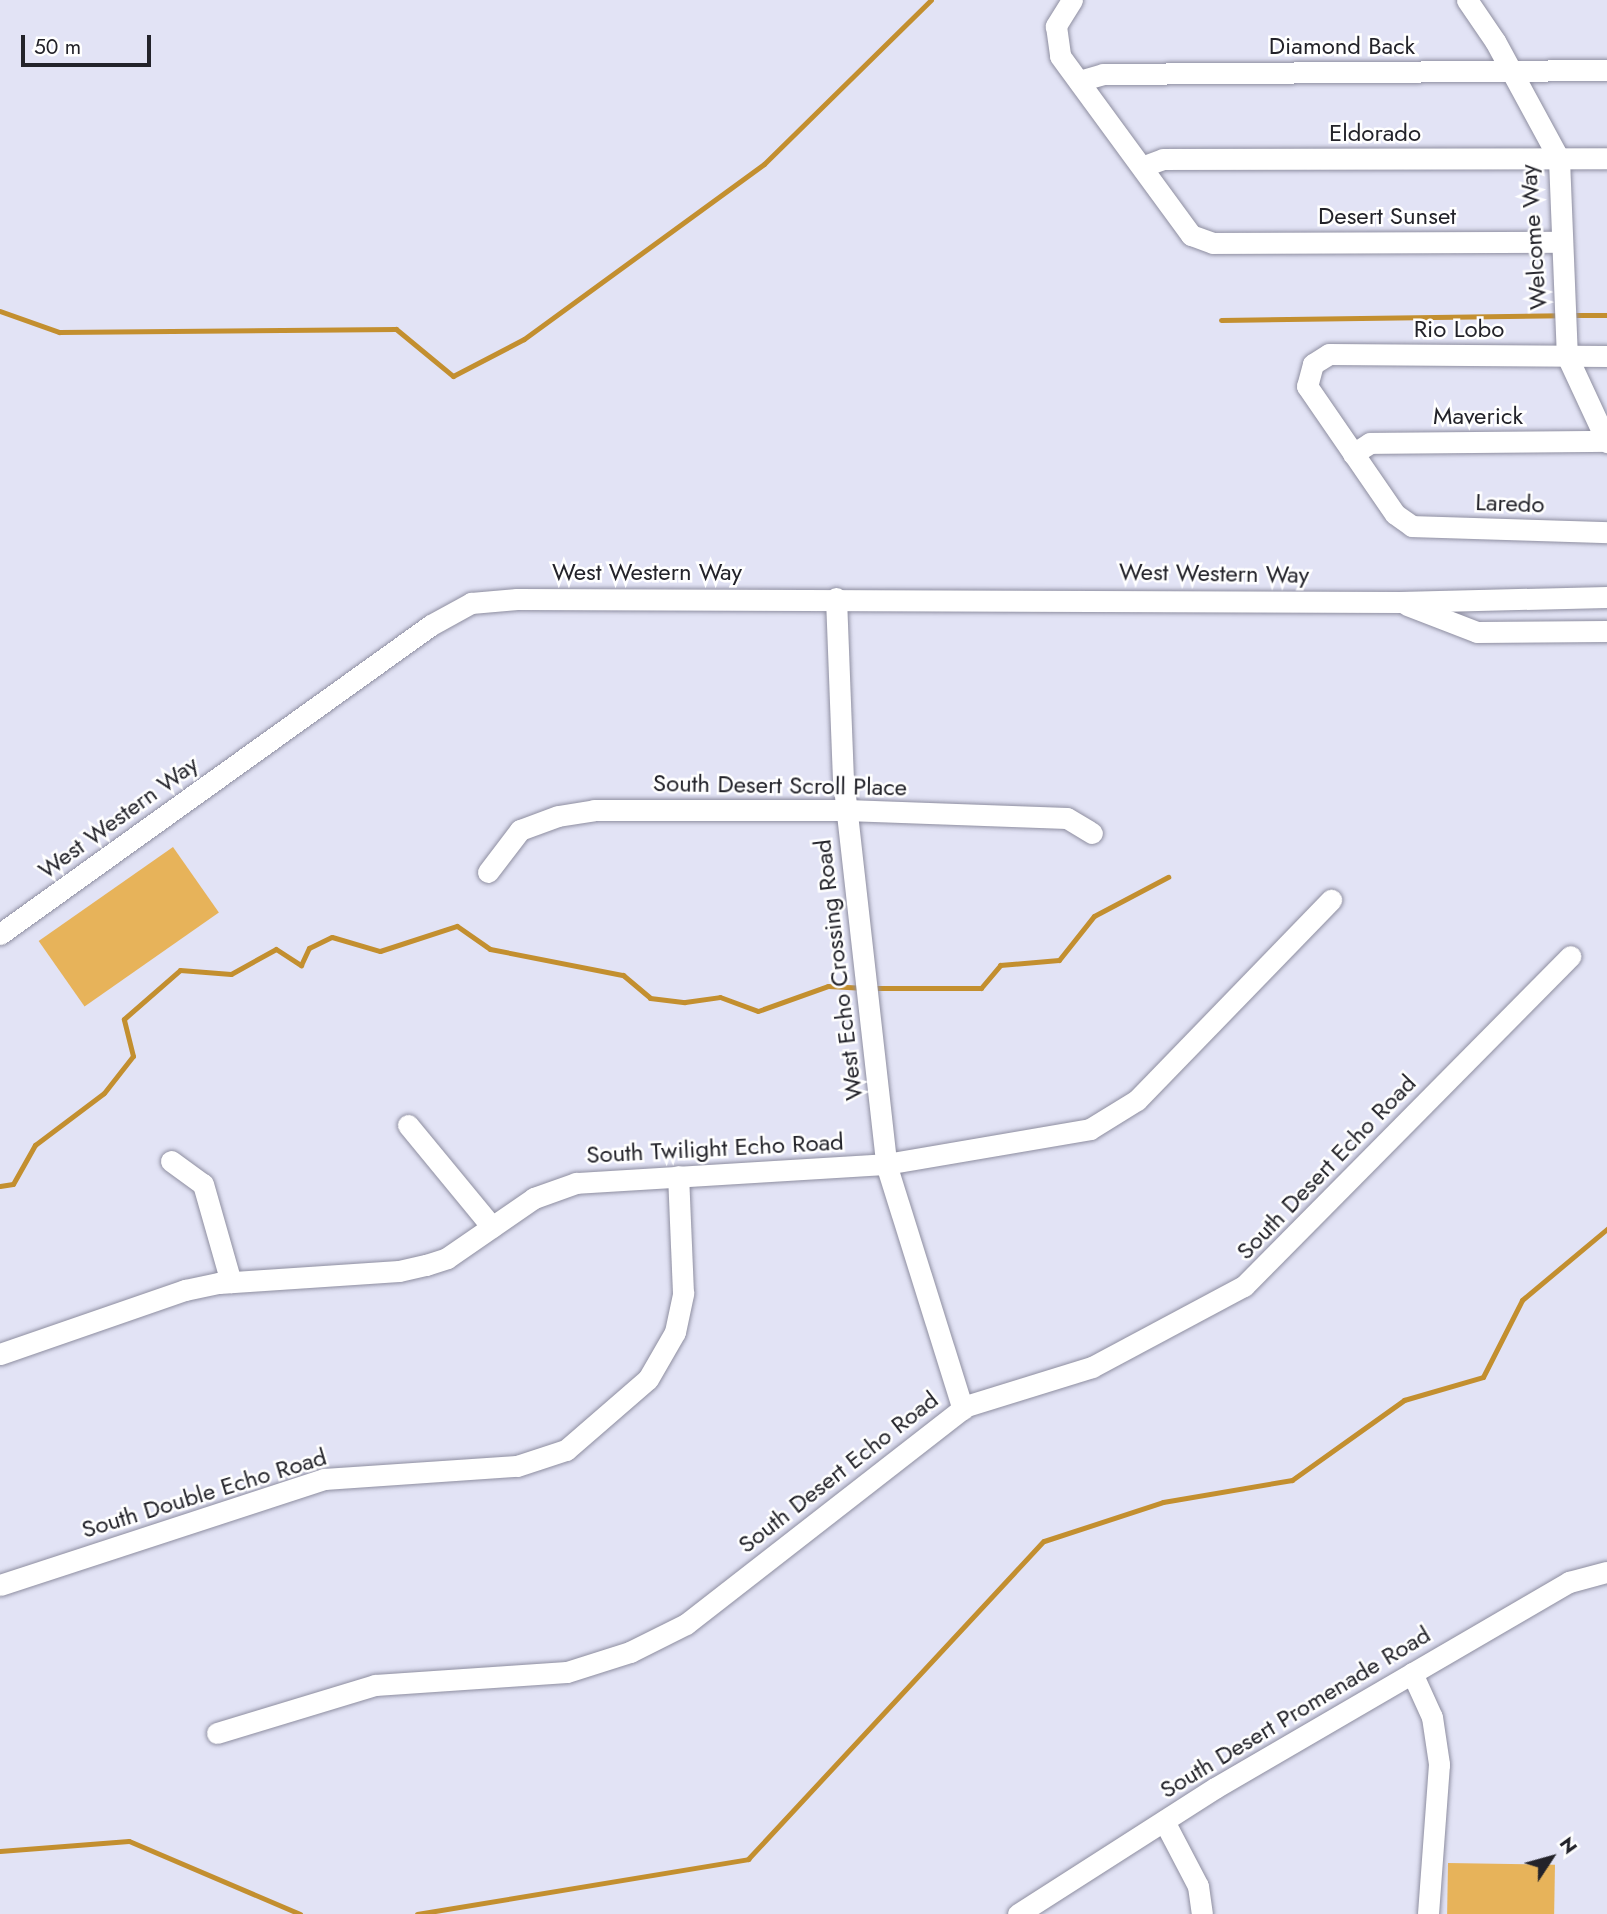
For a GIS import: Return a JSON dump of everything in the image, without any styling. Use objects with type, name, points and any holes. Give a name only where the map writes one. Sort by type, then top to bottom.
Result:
[{"type":"street","points":[[1072,0],[1056,26],[1060,56],[1144,166]]},
{"type":"street","name":"Welcome Way","points":[[1467,0],[1495,41],[1508,71],[1559,159],[1567,356],[1607,442]]},
{"type":"street","name":"Diamond Back","points":[[1079,82],[1103,74],[1607,70]]},
{"type":"street","name":"Eldorado","points":[[1144,166],[1163,159],[1607,158]]},
{"type":"street","name":"Desert Sunset","points":[[1144,166],[1191,235],[1213,243],[1562,242]]},
{"type":"street","name":"Rio Lobo","points":[[1353,454],[1307,386],[1313,364],[1329,354],[1607,356]]},
{"type":"street","name":"Maverick","points":[[1353,454],[1370,443],[1607,442]]},
{"type":"street","name":"Laredo","points":[[1353,454],[1395,514],[1412,526],[1607,532]]},
{"type":"street","name":"West Western Way","points":[[0,934],[431,625],[471,603],[517,599],[836,598],[1399,602],[1607,597]]},
{"type":"street","name":"West Echo Crossing Road","points":[[836,598],[846,810],[886,1164],[962,1409]]},
{"type":"street","name":"West Western Way","points":[[1399,602],[1477,632],[1607,631]]},
{"type":"street","name":"South Desert Scroll Place","points":[[488,872],[520,830],[558,816],[594,810],[846,810],[1068,818],[1092,833]]},
{"type":"street","name":"South Twilight Echo Road","points":[[0,1354],[185,1290],[231,1282],[399,1271],[447,1258],[534,1198],[559,1188],[600,1179],[886,1164],[1065,1136],[1107,1120],[1137,1100],[1331,900]]},
{"type":"street","name":"South Desert Echo Road","points":[[217,1732],[375,1685],[525,1678],[567,1672],[630,1652],[686,1624],[962,1409],[1092,1367],[1244,1286],[1570,956]]},
{"type":"street","points":[[408,1125],[492,1227]]},
{"type":"street","points":[[172,1161],[203,1184],[231,1282]]},
{"type":"street","name":"South Double Echo Road","points":[[0,1585],[324,1479],[517,1465],[566,1450],[648,1379],[671,1340],[683,1293],[678,1176]]},
{"type":"street","name":"South Desert Promenade Road","points":[[1018,1914],[1164,1821],[1569,1581],[1607,1572]]},
{"type":"street","points":[[1412,1673],[1432,1717],[1439,1764],[1428,1914]]},
{"type":"street","points":[[1164,1821],[1198,1886],[1202,1914]]},
{"type":"shaded area","points":[[173,847],[219,913],[85,1007],[39,941]]},
{"type":"shaded area","points":[[1448,1863],[1555,1865],[1554,1914],[1447,1914]]},
{"type":"waterway","points":[[0,311],[59,332],[396,329],[453,376],[524,339],[764,164],[931,0]]},
{"type":"waterway","points":[[1221,320],[1562,315]]},
{"type":"waterway","points":[[1572,315],[1607,315]]},
{"type":"waterway","points":[[871,988],[981,988],[1000,965],[1059,960],[1094,916],[1168,877]]},
{"type":"waterway","points":[[0,1186],[13,1184],[35,1145],[104,1093],[133,1056],[124,1019],[180,970],[231,974],[276,949],[301,965],[309,948],[332,937],[380,951],[457,926],[490,949],[623,975],[650,998],[685,1002],[720,997],[758,1011],[828,986],[861,988]]},
{"type":"waterway","points":[[417,1914],[748,1859],[1044,1541],[1163,1502],[1292,1480],[1404,1400],[1483,1377],[1522,1300],[1607,1229]]},
{"type":"waterway","points":[[0,1851],[129,1841],[300,1914]]}]
